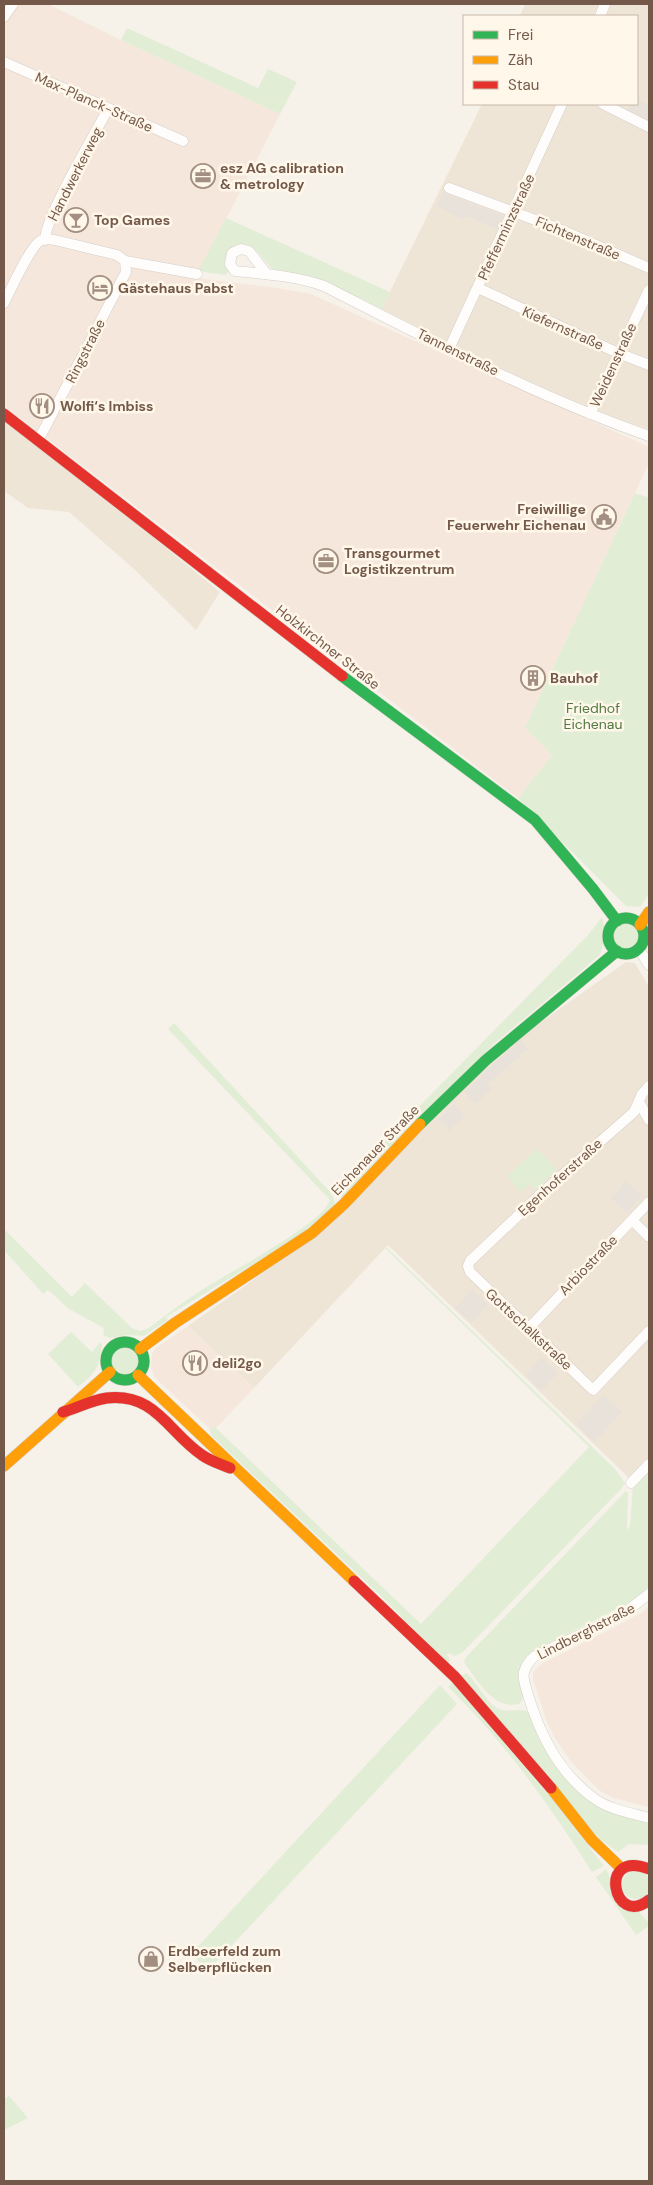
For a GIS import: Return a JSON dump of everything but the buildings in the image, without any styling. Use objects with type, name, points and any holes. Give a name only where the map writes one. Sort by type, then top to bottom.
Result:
[{"type":"street","points":[[4,17],[12,4]]},
{"type":"street","name":"Max-Planck-Straße","points":[[4,62],[184,141]]},
{"type":"street","name":"Pfefferminzstraße","points":[[449,349],[562,105]]},
{"type":"street","points":[[605,105],[649,128]]},
{"type":"street","name":"Handwerkerweg","points":[[45,240],[45,233],[54,210],[108,109]]},
{"type":"street","name":"Fichtenstraße","points":[[449,188],[557,228],[649,268]]},
{"type":"street","points":[[4,303],[32,251],[39,242],[45,240],[55,240],[117,256],[125,261],[197,274]]},
{"type":"street","name":"Ringstraße","points":[[39,439],[126,272],[125,261]]},
{"type":"street","name":"Tannenstraße","points":[[266,273],[324,286],[449,349],[590,414],[649,436]]},
{"type":"street","name":"Kiefernstraße","points":[[478,288],[618,353],[649,365]]},
{"type":"street","name":"Weidenstraße","points":[[590,414],[649,290]]},
{"type":"street","name":"Holzkirchner Straße","points":[[4,414],[39,439],[158,535],[385,710],[535,820],[593,889],[617,921]]},
{"type":"street","points":[[640,925],[649,912]]},
{"type":"street","points":[[631,918],[640,925],[644,936],[639,949],[627,954],[617,951],[611,944],[609,933],[617,921],[631,918]]},
{"type":"street","points":[[639,949],[649,965]]},
{"type":"street","name":"Eichenauer Straße","points":[[140,1349],[175,1323],[312,1233],[344,1204],[415,1129],[486,1060],[617,951]]},
{"type":"street","name":"Egenhoferstraße","points":[[468,1266],[470,1261],[537,1197],[634,1112],[642,1094],[649,1086]]},
{"type":"street","points":[[639,1102],[649,1120]]},
{"type":"street","name":"Arbiostraße","points":[[528,1329],[649,1202]]},
{"type":"street","points":[[632,1220],[649,1237]]},
{"type":"street","name":"Gottschalkstraße","points":[[468,1266],[470,1272],[593,1390],[649,1331]]},
{"type":"street","points":[[128,1342],[140,1349],[144,1359],[138,1375],[123,1380],[110,1372],[106,1360],[107,1354],[114,1345],[128,1342]]},
{"type":"street","points":[[4,1466],[110,1372]]},
{"type":"street","points":[[138,1375],[454,1677],[540,1774],[592,1840],[622,1869]]},
{"type":"street","points":[[63,1412],[107,1398],[117,1397],[140,1402],[151,1407],[202,1455],[239,1472]]},
{"type":"street","points":[[631,1483],[649,1464]]},
{"type":"street","name":"Lindberghstraße","points":[[649,1594],[623,1614],[535,1656],[524,1674],[531,1703],[543,1735],[572,1778],[598,1801],[617,1809],[649,1818]]},
{"type":"street","points":[[648,1903],[640,1905],[627,1904],[617,1894],[615,1881],[622,1869],[632,1864],[638,1864],[649,1869]]},
{"type":"shaded area","points":[[4,4],[48,4],[280,114],[196,278],[311,294],[649,447],[649,463],[525,728],[552,755],[518,798],[4,407]]},
{"type":"shaded area","points":[[525,4],[649,4],[649,429],[591,412],[381,310],[482,105],[638,105],[638,15],[520,15]]},
{"type":"shaded area","points":[[638,100],[649,105],[648,123],[627,112],[630,105],[638,105]]},
{"type":"shaded area","points":[[443,192],[503,216],[497,229],[472,218],[464,217],[463,220],[437,206]]},
{"type":"shaded area","points":[[4,418],[37,442],[220,592],[196,630],[134,569],[69,512],[28,508],[4,491]]},
{"type":"shaded area","points":[[626,962],[635,963],[649,987],[649,1458],[629,1478],[388,1245],[254,1388],[188,1326],[311,1239],[448,1103],[524,1034]]},
{"type":"shaded area","points":[[521,1040],[528,1049],[488,1084],[492,1089],[476,1104],[464,1092],[480,1077],[482,1078],[480,1075]]},
{"type":"shaded area","points":[[454,1104],[465,1115],[450,1131],[438,1119]]},
{"type":"shaded area","points":[[626,1181],[642,1196],[626,1213],[611,1198]]},
{"type":"shaded area","points":[[472,1289],[488,1305],[471,1323],[455,1308]]},
{"type":"shaded area","points":[[188,1326],[254,1388],[216,1428],[209,1428],[155,1378],[151,1368],[152,1354],[156,1348]]},
{"type":"shaded area","points":[[542,1357],[558,1373],[541,1391],[525,1375]]},
{"type":"shaded area","points":[[603,1395],[622,1412],[594,1442],[576,1424]]},
{"type":"shaded area","points":[[649,1606],[649,1807],[613,1798],[599,1790],[571,1762],[547,1722],[533,1679],[533,1672],[541,1664],[643,1612]]},
{"type":"green space","points":[[127,28],[258,88],[268,69],[297,82],[280,114],[121,40]]},
{"type":"green space","points":[[226,218],[390,292],[381,310],[279,273],[271,268],[260,254],[248,245],[238,244],[230,249],[225,263],[230,271],[225,275],[198,271]]},
{"type":"green space","name":"Friedhof Eichenau","points":[[635,493],[649,498],[649,894],[640,907],[626,906],[518,798],[552,755],[525,728]]},
{"type":"green space","points":[[602,917],[604,937],[599,956],[495,1043],[343,1198],[335,1192],[588,935]]},
{"type":"green space","points":[[626,922],[636,926],[640,936],[636,946],[626,950],[616,946],[612,936],[616,926]]},
{"type":"green space","points":[[174,1023],[331,1193],[335,1202],[334,1206],[296,1238],[166,1317],[168,1320],[144,1336],[127,1335],[110,1338],[103,1335],[104,1328],[69,1309],[48,1290],[43,1294],[4,1250],[4,1229],[72,1297],[85,1283],[132,1328],[140,1331],[149,1328],[198,1293],[294,1234],[324,1210],[330,1200],[168,1029]]},
{"type":"green space","points":[[537,1149],[557,1169],[535,1190],[529,1184],[521,1192],[509,1179],[509,1174]]},
{"type":"green space","points":[[386,1247],[615,1469],[625,1483],[463,1652],[455,1656],[448,1653],[447,1655],[450,1660],[448,1664],[382,1597],[212,1436],[209,1428],[216,1428],[421,1624],[589,1447]]},
{"type":"green space","points":[[71,1332],[92,1352],[100,1342],[102,1344],[96,1369],[78,1387],[48,1354]]},
{"type":"green space","points":[[125,1346],[131,1347],[139,1355],[139,1367],[131,1375],[125,1376],[119,1375],[111,1367],[110,1361],[111,1355],[119,1347]]},
{"type":"green space","points":[[649,1469],[649,1586],[635,1600],[533,1651],[521,1668],[520,1678],[523,1699],[519,1704],[510,1705],[495,1699],[488,1694],[466,1666],[464,1661],[467,1656],[626,1491],[628,1493],[627,1530],[630,1526],[633,1485]]},
{"type":"green space","points":[[466,1673],[492,1705],[501,1710],[528,1712],[547,1753],[571,1783],[649,1822],[649,1845],[629,1844],[618,1852],[600,1839],[460,1677]]},
{"type":"green space","points":[[452,1683],[551,1798],[604,1866],[592,1872],[526,1775],[489,1730],[448,1687]]},
{"type":"green space","points":[[440,1685],[457,1704],[208,1971],[191,1954]]},
{"type":"green space","points":[[606,1869],[611,1880],[649,1923],[649,1926],[636,1935],[596,1877]]},
{"type":"green space","points":[[636,1871],[646,1875],[650,1885],[646,1895],[636,1899],[626,1895],[622,1885],[626,1875]]},
{"type":"green space","points":[[9,2096],[28,2118],[4,2130],[4,2099]]},
{"type":"traffic: fast","points":[[342,676],[535,820],[593,889],[617,921]]},
{"type":"traffic: fast","points":[[626,918],[638,924],[644,936],[638,948],[626,954],[614,948],[608,936],[614,924],[626,918]]},
{"type":"traffic: fast","points":[[420,1124],[486,1060],[617,951]]},
{"type":"traffic: fast","points":[[125,1342],[132,1343],[138,1348],[143,1354],[144,1361],[143,1368],[138,1374],[132,1379],[125,1380],[118,1379],[112,1374],[107,1368],[106,1361],[107,1354],[112,1348],[118,1343],[125,1342]]},
{"type":"traffic: slow","points":[[640,925],[649,912]]},
{"type":"traffic: slow","points":[[140,1349],[175,1323],[312,1233],[344,1204],[420,1124]]},
{"type":"traffic: slow","points":[[4,1466],[110,1372]]},
{"type":"traffic: slow","points":[[138,1375],[354,1581]]},
{"type":"traffic: slow","points":[[551,1788],[592,1840],[622,1869]]},
{"type":"traffic: jam","points":[[4,414],[342,676]]},
{"type":"traffic: jam","points":[[63,1412],[95,1400],[107,1398],[124,1398],[138,1402],[160,1416],[190,1446],[202,1455],[230,1468]]},
{"type":"traffic: jam","points":[[354,1581],[455,1677],[551,1788]]},
{"type":"traffic: jam","points":[[649,1869],[633,1865],[622,1869],[617,1877],[616,1888],[619,1897],[626,1904],[637,1906],[649,1900]]},
{"type":"place","name":"esz AG calibration & metrology","points":[[203,176]]},
{"type":"place","name":"Top Games","points":[[76,220]]},
{"type":"place","name":"Gästehaus Pabst","points":[[100,288]]},
{"type":"place","name":"Wolfi‘s Imbiss","points":[[42,406]]},
{"type":"place","name":"Freiwillige Feuerwehr Eichenau","points":[[604,517]]},
{"type":"place","name":"Transgourmet Logistikzentrum","points":[[326,561]]},
{"type":"place","name":"Bauhof","points":[[533,678]]},
{"type":"place","name":"deli2go","points":[[195,1363]]},
{"type":"place","name":"Erdbeerfeld zum Selberpflücken","points":[[151,1959]]}]
